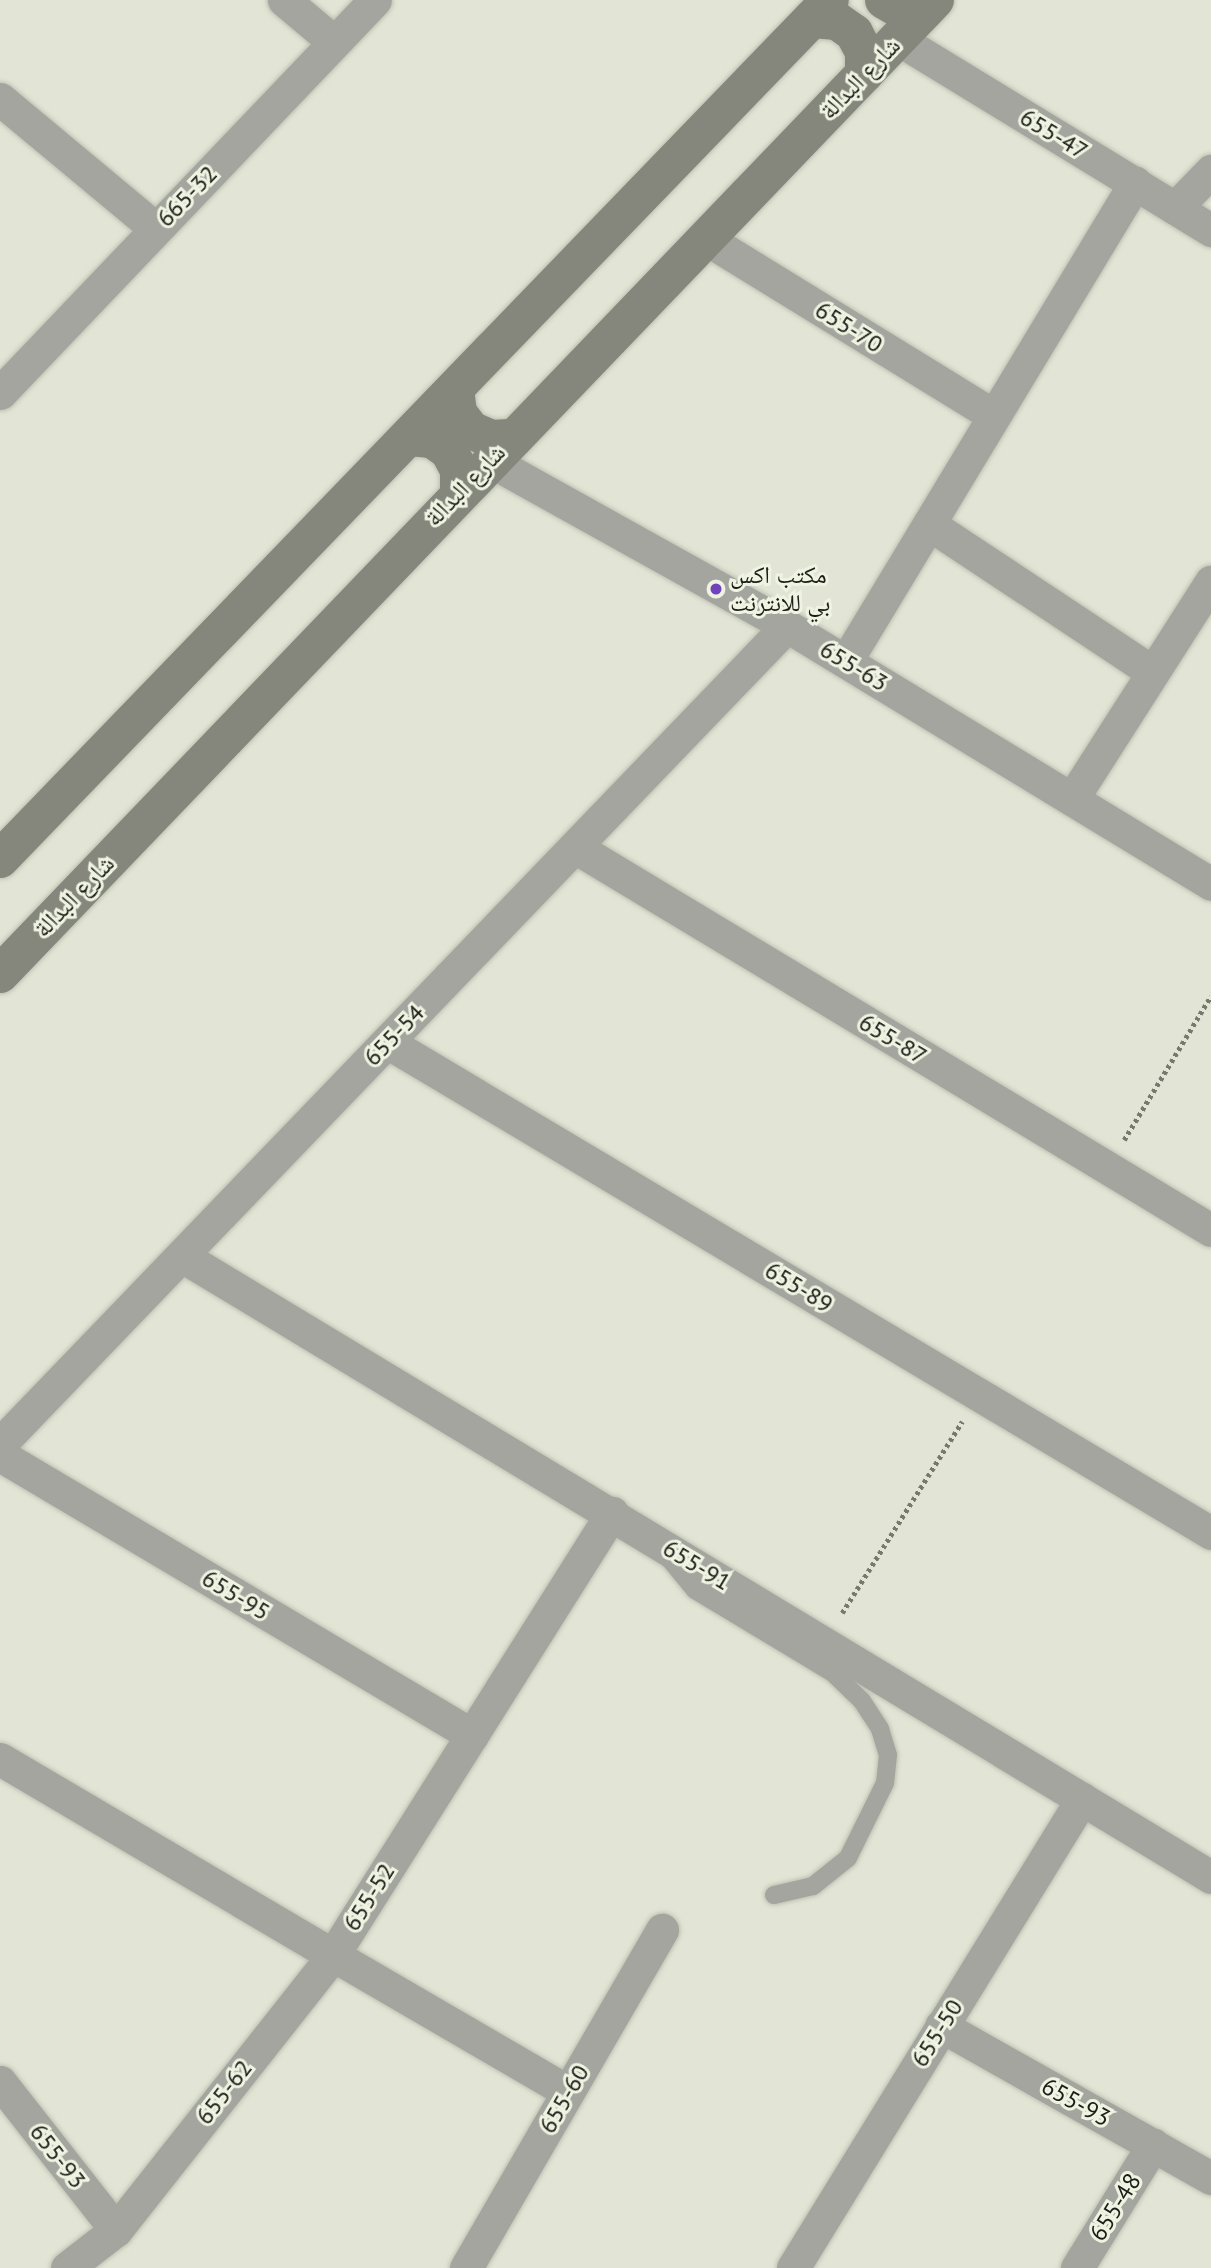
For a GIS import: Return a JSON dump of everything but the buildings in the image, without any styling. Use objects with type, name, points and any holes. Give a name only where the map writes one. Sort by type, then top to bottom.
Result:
[{"type":"street","points":[[284,0],[334,42]]},
{"type":"street","name":"665-32","points":[[0,393],[374,0]]},
{"type":"street","points":[[884,0],[903,11],[929,6]]},
{"type":"street","name":"شارع البدالة","points":[[0,974],[459,491],[929,6]]},
{"type":"street","points":[[0,859],[821,10],[854,33],[864,52],[864,74]]},
{"type":"street","name":"655-47","points":[[898,39],[1211,230]]},
{"type":"street","points":[[0,99],[156,229]]},
{"type":"street","points":[[1175,208],[1211,171]]},
{"type":"street","points":[[846,661],[1135,183]]},
{"type":"street","name":"655-70","points":[[705,238],[994,416]]},
{"type":"street","points":[[455,389],[458,413],[471,430],[491,439],[500,449]]},
{"type":"street","points":[[409,437],[432,439],[449,452],[459,470],[459,491]]},
{"type":"street","name":"655-63","points":[[500,449],[1211,884]]},
{"type":"street","points":[[929,524],[1153,673]]},
{"type":"street","points":[[1072,799],[1211,582]]},
{"type":"street","name":"655-54","points":[[0,1444],[787,626]]},
{"type":"street","name":"655-87","points":[[575,847],[1211,1230]]},
{"type":"street","name":"655-89","points":[[387,1042],[1211,1532]]},
{"type":"street","name":"655-91","points":[[182,1256],[612,1513],[1211,1877]]},
{"type":"street","name":"655-95","points":[[0,1455],[472,1735]]},
{"type":"street","name":"655-52","points":[[0,1759],[333,1955],[612,1513]]},
{"type":"street","name":"655-50","points":[[793,2268],[1082,1799]]},
{"type":"street","name":"655-60","points":[[466,2268],[662,1930]]},
{"type":"street","points":[[333,1955],[568,2092]]},
{"type":"street","name":"655-62","points":[[67,2268],[116,2230],[333,1955]]},
{"type":"street","name":"655-93","points":[[942,2026],[1211,2178]]},
{"type":"street","name":"655-93","points":[[0,2082],[116,2230]]},
{"type":"street","name":"655-48","points":[[1077,2268],[1153,2145]]},
{"type":"lane","points":[[658,1541],[675,1571],[695,1590],[833,1673],[862,1701],[880,1729],[888,1755],[886,1783],[848,1858],[813,1886],[774,1895]]},
{"type":"path","points":[[1107,1167],[1211,996]]},
{"type":"path","points":[[824,1641],[979,1394]]},
{"type":"place","name":"مكتب اكس بي للانترنت","points":[[716,589]]}]
